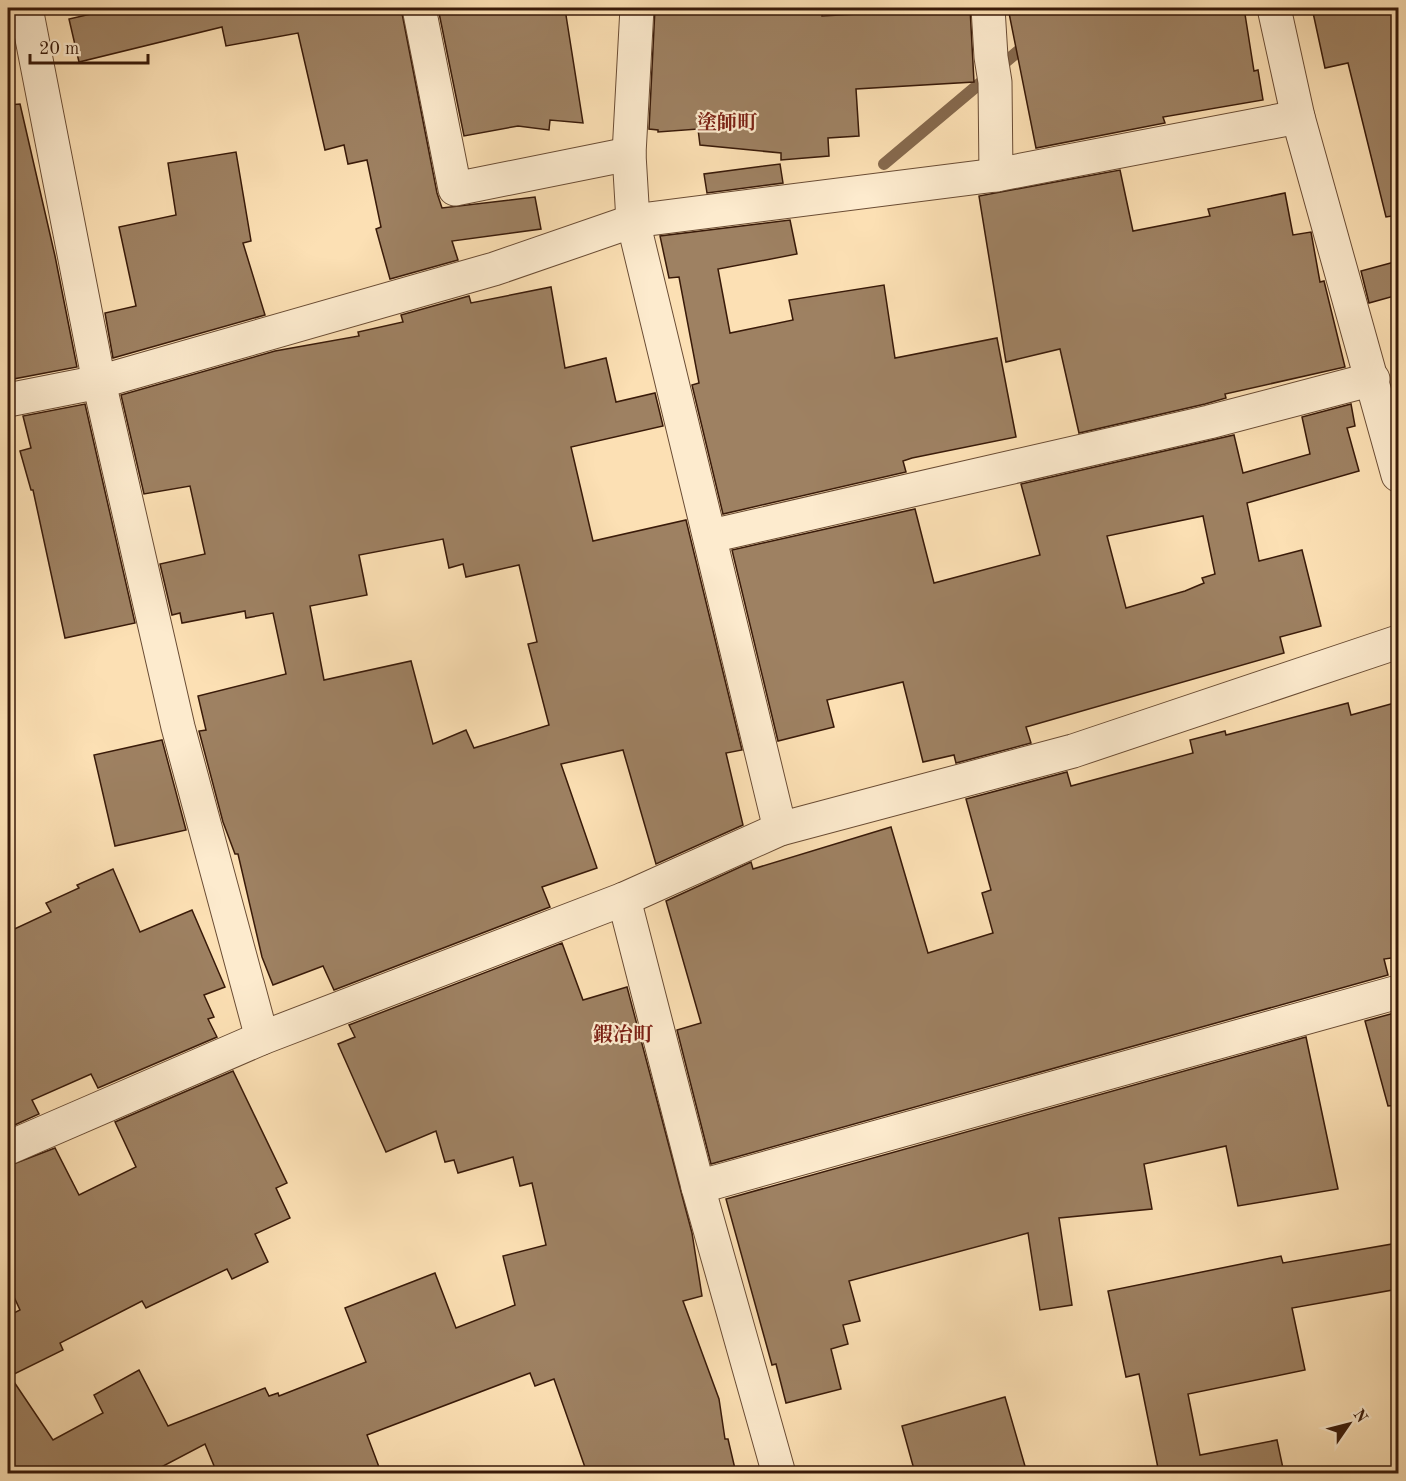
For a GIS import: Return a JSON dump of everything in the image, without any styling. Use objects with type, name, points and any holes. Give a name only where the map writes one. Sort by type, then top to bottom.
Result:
[{"type":"street","points":[[419,8],[455,189],[629,154]]},
{"type":"street","points":[[637,8],[629,154],[633,221],[780,829]]},
{"type":"street","points":[[988,8],[993,70],[996,175]]},
{"type":"street","points":[[1274,8],[1298,117],[1398,475]]},
{"type":"street","points":[[21,18],[99,382],[178,727],[262,1038]]},
{"type":"street","points":[[8,400],[99,382],[494,269],[633,221],[996,175],[1298,117]]},
{"type":"street","points":[[711,536],[1209,422],[1373,379]]},
{"type":"street","points":[[8,1148],[262,1038],[624,899],[780,829],[1073,751],[1398,642]]},
{"type":"street","points":[[624,899],[698,1187],[779,1473]]},
{"type":"street","points":[[698,1187],[1398,992]]},
{"type":"building","points":[[117,8],[401,8],[437,193],[442,208],[535,197],[541,229],[452,241],[458,260],[390,279],[376,229],[381,227],[367,160],[348,164],[344,145],[325,150],[298,33],[226,46],[222,27],[79,62],[69,19]]},
{"type":"building","points":[[438,8],[497,8],[498,13],[565,9],[583,123],[550,120],[549,130],[518,126],[464,136]]},
{"type":"building","points":[[655,8],[822,8],[822,16],[894,12],[893,8],[970,8],[974,82],[856,89],[859,136],[828,138],[829,156],[781,160],[781,153],[700,145],[698,129],[658,132],[658,130],[649,129]]},
{"type":"building","points":[[1008,8],[1244,8],[1254,71],[1258,70],[1263,100],[1163,117],[1165,123],[1036,148]]},
{"type":"building","points":[[1312,8],[1398,8],[1398,215],[1386,217],[1348,63],[1325,68]]},
{"type":"building","points":[[20,104],[55,256],[77,367],[8,380],[8,105]]},
{"type":"building","points":[[236,152],[251,241],[243,243],[265,315],[113,358],[105,313],[136,306],[119,227],[176,215],[168,163]]},
{"type":"building","points":[[780,164],[783,183],[707,193],[704,174]]},
{"type":"building","points":[[1120,170],[1133,231],[1210,216],[1208,209],[1285,193],[1293,235],[1311,232],[1320,282],[1324,281],[1345,367],[1225,394],[1226,398],[1205,404],[1079,433],[1060,349],[1006,362],[979,196]]},
{"type":"building","points":[[790,220],[797,254],[718,269],[730,333],[793,320],[789,300],[884,285],[895,358],[997,338],[1016,437],[912,458],[903,461],[906,472],[723,514],[692,385],[699,383],[679,277],[669,278],[660,236]]},
{"type":"building","points":[[1398,261],[1398,295],[1369,303],[1361,271]]},
{"type":"building","points":[[551,287],[565,368],[606,358],[616,402],[655,393],[663,426],[571,447],[593,541],[686,520],[742,750],[726,753],[743,825],[656,864],[623,750],[561,764],[597,868],[542,887],[550,907],[334,990],[323,966],[273,985],[262,957],[238,854],[235,854],[223,822],[199,731],[206,730],[198,696],[286,674],[273,613],[246,618],[245,611],[182,623],[180,613],[172,615],[160,564],[205,554],[190,486],[144,494],[121,395],[275,351],[359,336],[358,332],[403,322],[401,315],[469,296],[471,303]],"holes":[[[443,539],[449,568],[463,564],[466,577],[519,565],[537,642],[528,644],[549,725],[474,748],[466,730],[433,744],[411,661],[324,680],[310,606],[367,595],[359,555]]]},
{"type":"building","points":[[85,404],[135,623],[65,638],[33,490],[31,490],[20,451],[31,448],[23,416]]},
{"type":"building","points":[[1351,404],[1355,426],[1347,428],[1359,471],[1247,503],[1259,561],[1302,550],[1321,626],[1280,637],[1284,653],[1026,727],[1031,743],[956,763],[954,755],[923,762],[903,682],[827,700],[834,727],[778,741],[732,550],[915,509],[934,583],[1040,555],[1021,484],[1234,435],[1243,473],[1310,454],[1302,417]],"holes":[[[1203,516],[1215,574],[1202,578],[1204,583],[1185,591],[1126,608],[1107,536]]]},
{"type":"building","points":[[1398,702],[1398,957],[1384,959],[1388,975],[711,1164],[677,1030],[701,1023],[666,901],[751,862],[753,869],[891,827],[928,953],[993,933],[982,893],[991,890],[966,799],[1067,772],[1071,786],[1193,753],[1190,740],[1225,731],[1226,735],[1348,703],[1351,715]]},
{"type":"building","points":[[162,740],[186,830],[115,846],[94,755]]},
{"type":"building","points":[[113,869],[140,932],[192,910],[225,987],[204,995],[214,1017],[208,1019],[217,1037],[98,1088],[91,1074],[32,1100],[39,1114],[8,1128],[8,932],[51,912],[46,903],[79,888],[77,885]]},
{"type":"building","points":[[562,943],[583,1000],[627,987],[692,1233],[702,1296],[683,1301],[719,1399],[725,1439],[728,1439],[736,1473],[587,1473],[554,1379],[535,1386],[530,1373],[367,1435],[379,1467],[362,1473],[217,1473],[205,1444],[150,1473],[8,1473],[8,1316],[20,1310],[8,1284],[8,1166],[55,1148],[79,1195],[136,1167],[115,1122],[233,1071],[287,1183],[276,1188],[290,1218],[255,1234],[268,1262],[232,1279],[227,1269],[146,1308],[142,1301],[60,1343],[63,1350],[10,1376],[53,1440],[103,1413],[94,1395],[139,1370],[168,1426],[265,1388],[269,1396],[278,1393],[279,1396],[366,1362],[345,1308],[435,1273],[456,1328],[515,1305],[503,1256],[546,1245],[532,1183],[520,1186],[513,1157],[458,1173],[454,1160],[445,1162],[436,1131],[386,1152],[338,1044],[355,1037],[349,1025]]},
{"type":"building","points":[[1398,1012],[1398,1105],[1388,1106],[1365,1021]]},
{"type":"building","points":[[1306,1037],[1338,1189],[1238,1206],[1226,1146],[1144,1164],[1152,1209],[1059,1218],[1072,1305],[1040,1310],[1028,1233],[849,1281],[860,1321],[843,1325],[848,1344],[831,1349],[841,1389],[786,1403],[776,1364],[772,1365],[726,1199]]},
{"type":"building","points":[[1398,1243],[1398,1289],[1292,1308],[1305,1370],[1188,1394],[1200,1455],[1277,1440],[1284,1473],[1159,1473],[1139,1374],[1126,1377],[1108,1291],[1281,1256],[1283,1263]]},
{"type":"building","points":[[1005,1397],[1027,1473],[915,1473],[902,1426]]},
{"type":"waterway","points":[[884,164],[1028,43]]},
{"type":"district","name":"塗師町","points":[[727,122]]},
{"type":"district","name":"鍜冶町","points":[[623,1034]]}]
